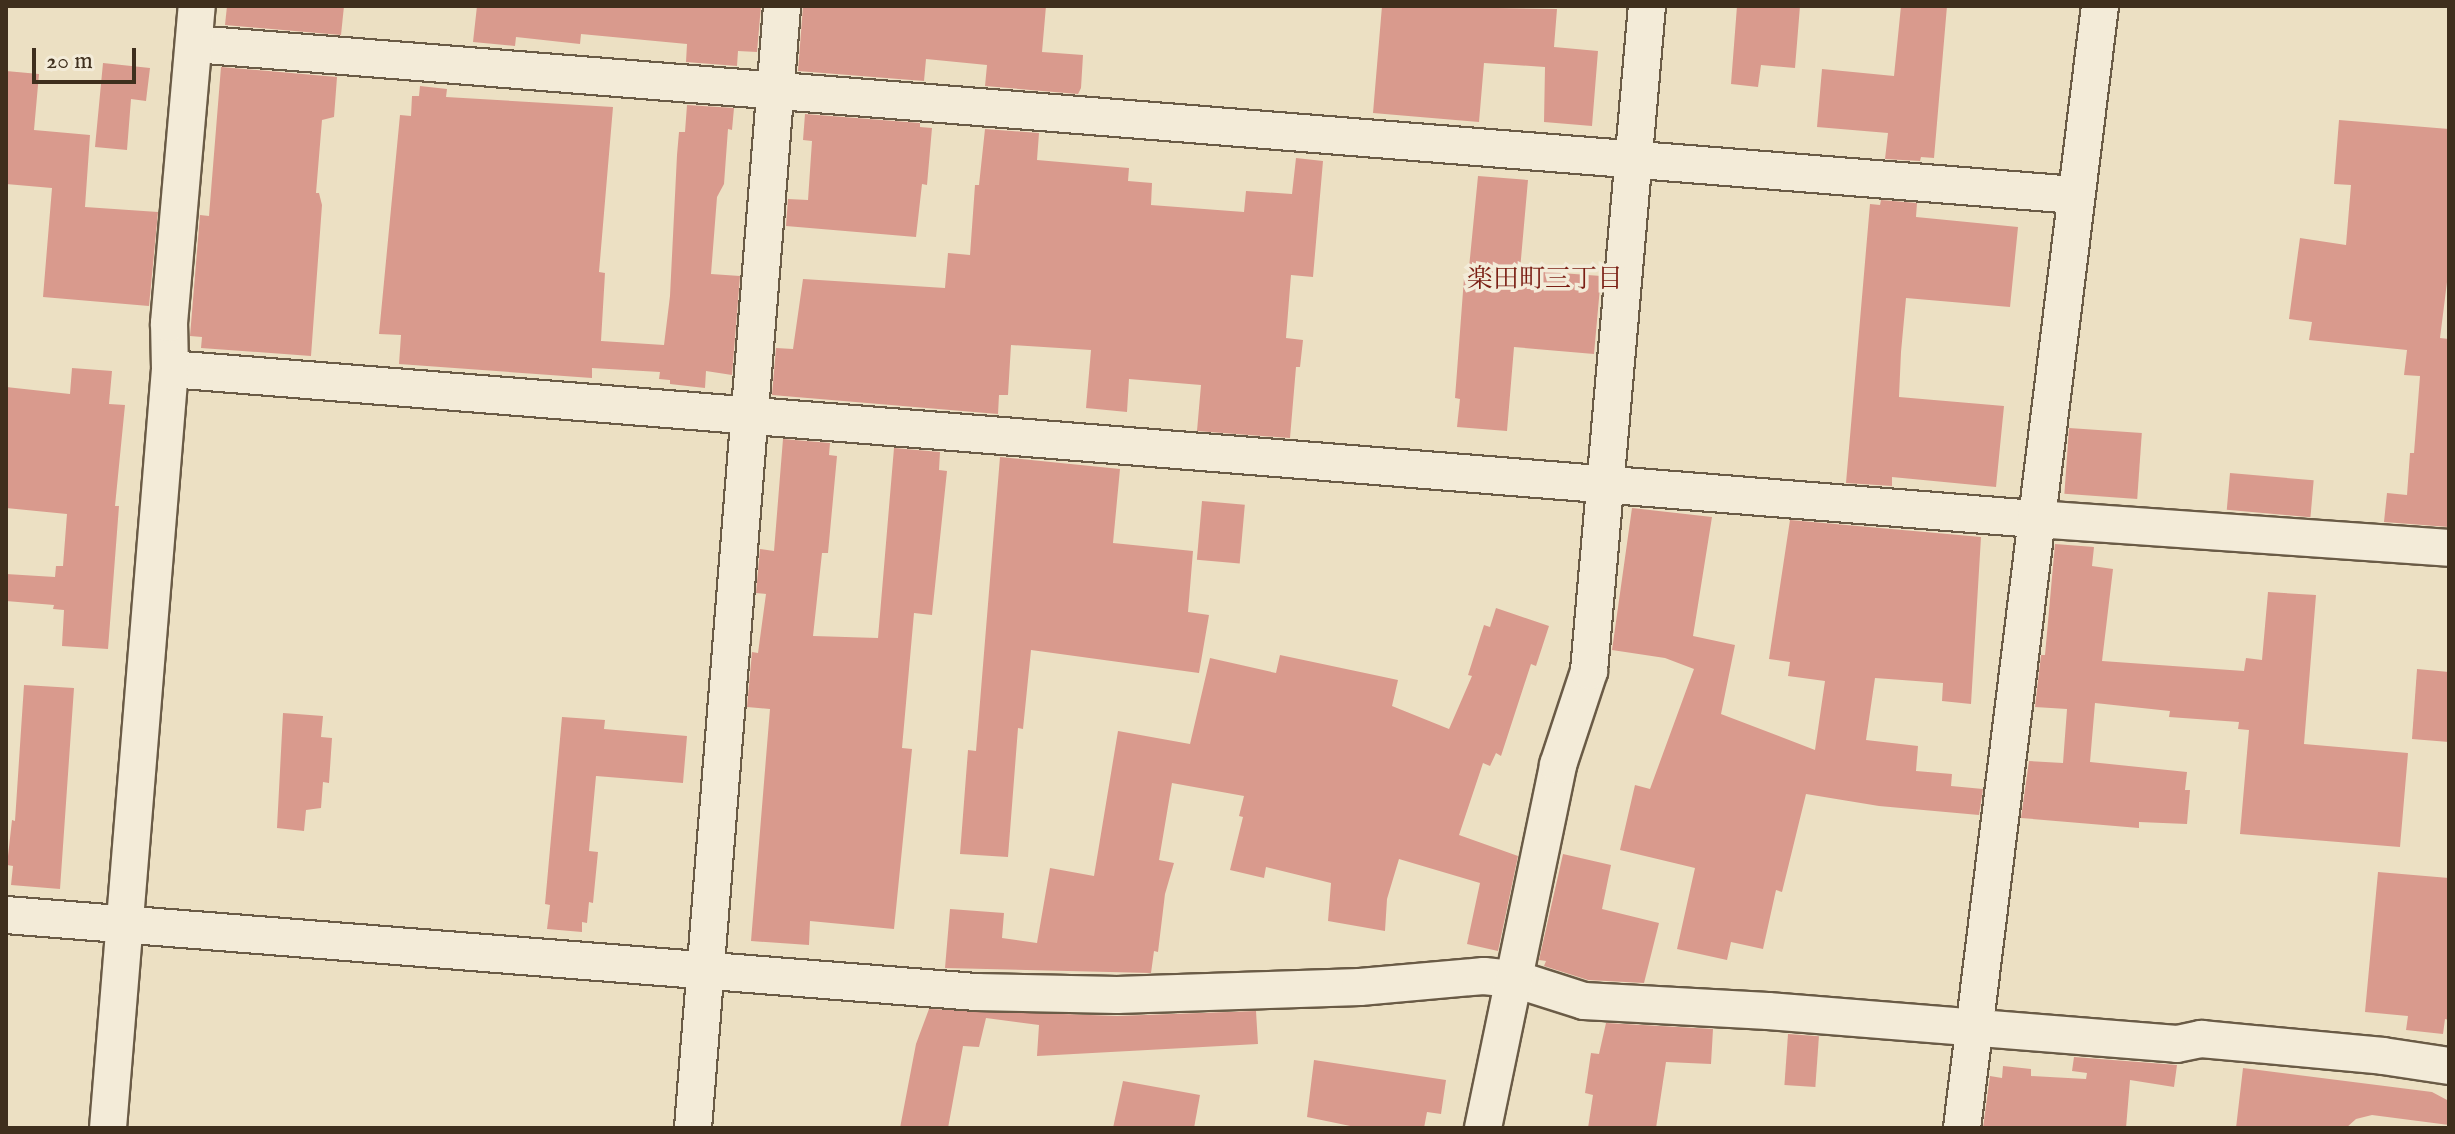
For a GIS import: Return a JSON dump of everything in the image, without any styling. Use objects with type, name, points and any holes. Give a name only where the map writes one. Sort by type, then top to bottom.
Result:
[{"type":"street","points":[[108,1128],[170,369],[169,323],[197,6]]},
{"type":"street","points":[[693,1128],[782,6]]},
{"type":"street","points":[[1483,1128],[1558,765],[1589,671],[1647,6]]},
{"type":"street","points":[[1962,1128],[1977,1027],[2100,6]]},
{"type":"street","points":[[194,44],[773,93],[2076,195]]},
{"type":"street","points":[[170,369],[750,413],[2036,519],[2449,548]]},
{"type":"street","points":[[6,915],[976,992],[1117,995],[1360,987],[1484,976],[1515,979],[1584,1001],[1977,1027],[2177,1044],[2201,1039],[2383,1056],[2449,1066]]},
{"type":"building","points":[[227,6],[344,6],[341,35],[225,25]]},
{"type":"building","points":[[477,6],[761,6],[757,52],[738,51],[737,66],[686,62],[687,44],[581,34],[580,44],[516,37],[515,46],[473,42]]},
{"type":"building","points":[[803,6],[1046,6],[1042,52],[1083,55],[1081,88],[1078,94],[985,86],[987,65],[926,59],[924,81],[798,71]]},
{"type":"building","points":[[1382,6],[1557,9],[1554,47],[1598,51],[1592,126],[1544,122],[1545,67],[1484,63],[1479,122],[1373,113]]},
{"type":"building","points":[[1737,6],[1800,6],[1795,68],[1761,65],[1758,87],[1731,84]]},
{"type":"building","points":[[1901,6],[1947,6],[1934,158],[1921,157],[1920,161],[1885,159],[1888,133],[1817,127],[1822,69],[1894,76]]},
{"type":"building","points":[[103,63],[150,68],[146,101],[131,99],[127,150],[95,147]]},
{"type":"building","points":[[221,67],[337,77],[334,117],[322,120],[316,193],[319,193],[322,205],[311,356],[201,348],[202,337],[190,336],[200,215],[209,216]]},
{"type":"building","points":[[6,71],[39,74],[34,130],[90,135],[85,207],[158,212],[149,306],[43,297],[52,188],[6,184]]},
{"type":"building","points":[[420,86],[447,89],[446,97],[613,107],[599,272],[605,273],[601,341],[664,345],[670,296],[679,132],[685,132],[687,105],[734,108],[732,130],[728,129],[724,184],[717,197],[711,274],[740,276],[732,375],[706,371],[705,388],[670,384],[670,380],[659,379],[660,372],[592,368],[592,378],[399,364],[401,335],[379,334],[400,115],[411,116],[412,96],[419,96]]},
{"type":"building","points":[[805,114],[920,123],[920,127],[932,128],[927,185],[922,184],[916,237],[786,226],[788,199],[808,200],[812,141],[803,140]]},
{"type":"building","points":[[2339,120],[2449,129],[2449,266],[2440,338],[2449,339],[2449,527],[2384,522],[2387,493],[2407,495],[2410,453],[2414,453],[2420,376],[2404,375],[2407,350],[2309,340],[2312,322],[2289,319],[2300,238],[2346,245],[2351,185],[2334,184]]},
{"type":"building","points":[[985,129],[1039,133],[1037,160],[1129,168],[1128,181],[1152,183],[1151,205],[1244,212],[1246,191],[1292,194],[1296,158],[1323,161],[1313,277],[1291,275],[1286,338],[1303,340],[1300,367],[1296,367],[1290,438],[1197,431],[1201,385],[1129,379],[1127,412],[1086,408],[1091,350],[1011,345],[1008,395],[999,395],[998,414],[772,395],[776,348],[793,349],[803,279],[945,288],[948,253],[970,255],[975,185],[979,185]]},
{"type":"building","points":[[1478,176],[1528,180],[1520,270],[1601,276],[1594,354],[1514,347],[1507,431],[1457,427],[1460,399],[1455,398],[1464,278],[1468,278]]},
{"type":"building","points":[[1881,200],[1917,203],[1916,217],[2018,227],[2010,307],[1906,298],[1901,352],[1899,397],[2004,406],[1996,487],[1892,477],[1892,486],[1846,483],[1870,204],[1880,205]]},
{"type":"building","points":[[72,368],[112,371],[109,404],[125,405],[115,506],[119,506],[108,649],[62,646],[64,610],[53,609],[54,605],[6,601],[6,574],[55,577],[56,566],[63,566],[67,514],[6,508],[6,387],[70,394]]},
{"type":"building","points":[[2069,428],[2142,433],[2137,499],[2064,494]]},
{"type":"building","points":[[783,439],[830,443],[829,455],[837,456],[828,553],[822,553],[813,636],[878,638],[894,448],[940,452],[939,470],[947,471],[932,615],[914,613],[902,748],[912,749],[894,929],[810,921],[809,945],[751,941],[770,709],[747,707],[752,652],[758,653],[766,594],[756,593],[760,549],[774,551]]},
{"type":"building","points":[[1000,457],[1120,469],[1113,543],[1193,551],[1188,612],[1209,615],[1199,673],[1031,650],[1023,729],[1018,728],[1008,857],[960,854],[968,750],[976,751]]},
{"type":"building","points":[[2230,473],[2314,480],[2310,517],[2227,510]]},
{"type":"building","points":[[1202,501],[1245,505],[1240,564],[1197,560]]},
{"type":"building","points":[[1632,508],[1712,517],[1693,636],[1735,645],[1721,714],[1815,750],[1825,681],[1788,676],[1790,662],[1769,659],[1790,520],[1981,537],[1971,704],[1942,701],[1943,683],[1875,678],[1866,740],[1918,746],[1916,771],[1952,774],[1951,786],[1983,789],[1979,815],[1879,806],[1806,794],[1782,892],[1776,890],[1763,949],[1731,942],[1727,960],[1677,949],[1695,868],[1620,850],[1635,785],[1650,789],[1694,669],[1665,658],[1612,650]]},
{"type":"building","points":[[2055,544],[2094,547],[2092,566],[2113,569],[2102,661],[2244,671],[2246,658],[2262,660],[2268,592],[2316,595],[2304,744],[2408,753],[2400,847],[2240,834],[2249,730],[2238,729],[2239,722],[2169,717],[2170,711],[2095,703],[2090,762],[2187,772],[2185,790],[2190,790],[2187,824],[2139,822],[2139,828],[2021,818],[2029,761],[2063,763],[2067,709],[2035,707],[2041,655],[2045,655]]},
{"type":"building","points":[[1496,608],[1549,626],[1536,666],[1531,664],[1501,756],[1496,753],[1490,766],[1483,763],[1459,835],[1518,856],[1498,951],[1467,944],[1480,883],[1399,859],[1387,899],[1385,931],[1328,921],[1331,883],[1266,867],[1264,878],[1230,870],[1243,817],[1239,816],[1244,796],[1172,783],[1159,860],[1174,863],[1165,894],[1158,952],[1154,951],[1151,973],[945,968],[950,909],[1004,913],[1002,938],[1037,943],[1050,868],[1094,876],[1118,731],[1190,744],[1210,658],[1276,673],[1280,655],[1398,680],[1392,706],[1449,729],[1472,676],[1468,675],[1484,625],[1490,627]]},
{"type":"building","points":[[2417,669],[2449,672],[2449,742],[2412,739]]},
{"type":"building","points":[[24,685],[74,688],[60,889],[11,885],[13,866],[7,865],[12,820],[15,821]]},
{"type":"building","points":[[283,713],[323,716],[321,737],[332,738],[329,783],[323,782],[321,808],[306,810],[304,831],[277,828]]},
{"type":"building","points":[[562,717],[605,720],[604,729],[687,736],[683,783],[596,776],[589,851],[598,852],[593,903],[589,902],[587,923],[582,922],[582,932],[547,929],[550,905],[545,904]]},
{"type":"building","points":[[1563,854],[1611,865],[1602,909],[1659,923],[1644,983],[1588,980],[1544,966],[1546,961],[1539,960]]},
{"type":"building","points":[[2378,872],[2449,878],[2449,1020],[2445,1019],[2443,1034],[2406,1030],[2408,1016],[2365,1012]]},
{"type":"building","points":[[929,1009],[1117,1016],[1256,1011],[1258,1044],[1037,1056],[1039,1025],[986,1018],[979,1047],[963,1046],[948,1128],[900,1128],[916,1044]]},
{"type":"building","points":[[1606,1023],[1713,1029],[1711,1064],[1666,1062],[1656,1128],[1588,1128],[1593,1095],[1585,1093],[1591,1053],[1599,1054]]},
{"type":"building","points":[[1788,1034],[1819,1036],[1815,1087],[1784,1085]]},
{"type":"building","points":[[2074,1057],[2177,1065],[2174,1087],[2130,1080],[2126,1128],[1983,1128],[1990,1076],[2002,1078],[2003,1066],[2031,1069],[2031,1076],[2086,1079],[2087,1073],[2072,1071]]},
{"type":"building","points":[[1314,1060],[1446,1080],[1441,1114],[1427,1112],[1424,1128],[1360,1128],[1307,1117]]},
{"type":"building","points":[[2243,1068],[2432,1092],[2449,1101],[2449,1125],[2372,1115],[2356,1119],[2346,1128],[2236,1128]]},
{"type":"building","points":[[1123,1081],[1200,1095],[1194,1128],[1113,1128]]},
{"type":"district","name":"楽田町三丁目","points":[[1545,280]]}]
